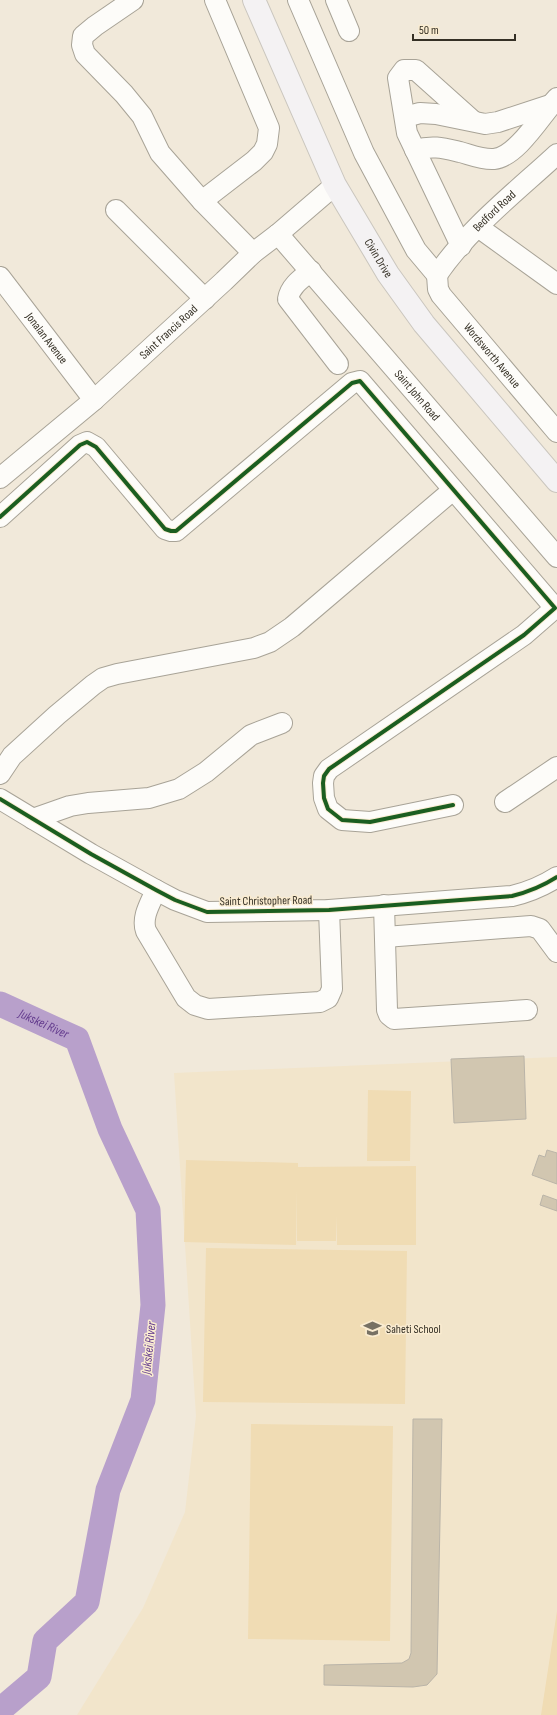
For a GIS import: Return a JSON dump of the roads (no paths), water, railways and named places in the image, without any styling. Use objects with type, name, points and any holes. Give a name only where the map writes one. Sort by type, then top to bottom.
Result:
[{"type":"main road","name":"Civin Drive","points":[[254,0],[335,185],[388,274],[424,324],[557,482]]},
{"type":"street","points":[[133,0],[83,36],[82,50],[124,94],[142,116],[160,153],[228,229],[253,253]]},
{"type":"street","points":[[202,201],[254,161],[263,152],[269,136],[269,128],[215,0]]},
{"type":"street","points":[[298,0],[371,166],[416,250],[437,275]]},
{"type":"street","points":[[336,0],[349,30]]},
{"type":"street","points":[[461,246],[407,133],[398,78],[404,70],[416,70],[473,121]]},
{"type":"street","points":[[405,117],[420,113],[478,123],[492,123],[554,101]]},
{"type":"street","points":[[415,150],[432,146],[486,159],[501,157],[521,141],[554,101]]},
{"type":"street","name":"Bedford Road","points":[[437,275],[446,262],[478,228],[557,154]]},
{"type":"street","name":"Saint Francis Road","points":[[0,478],[94,400],[253,253],[278,234],[335,185]]},
{"type":"street","points":[[116,210],[205,299]]},
{"type":"street","points":[[478,228],[557,284]]},
{"type":"street","name":"Saint John Road","points":[[278,234],[557,557]]},
{"type":"street","points":[[311,271],[299,280],[289,292],[288,298],[338,364]]},
{"type":"street","name":"Wordsworth Avenue","points":[[437,275],[438,289],[441,295],[557,432]]},
{"type":"street","name":"Jonalan Avenue","points":[[0,277],[94,400]]},
{"type":"street","points":[[0,517],[80,445],[87,442],[96,447],[165,529],[176,531],[352,382],[358,381],[362,383],[453,490],[556,607],[524,635],[329,769],[324,776],[324,798],[328,809],[342,820],[370,822],[453,805]]},
{"type":"street","points":[[0,774],[12,756],[57,715],[103,678],[254,648],[270,642],[292,627],[453,490]]},
{"type":"street","points":[[33,819],[76,805],[149,798],[179,790],[206,772],[251,735],[282,723]]},
{"type":"street","points":[[505,802],[557,766]]},
{"type":"street","name":"Saint Christopher Road","points":[[0,799],[91,854],[156,890],[175,900],[207,912],[329,910],[512,896],[524,894],[545,885],[557,877]]},
{"type":"street","points":[[156,890],[145,918],[144,924],[146,930],[186,998],[195,1005],[208,1009],[320,1002],[328,998],[332,989],[329,910]]},
{"type":"street","points":[[384,905],[387,1010],[389,1015],[394,1019],[527,1010]]},
{"type":"street","points":[[385,937],[531,926],[540,929],[557,952]]},
{"type":"waterway","name":"Jukskei River","points":[[0,1004],[77,1039],[110,1129],[148,1210],[153,1305],[143,1400],[108,1490],[87,1602],[45,1641],[39,1677],[0,1710]]},
{"type":"place","name":"Saheti School","points":[[373,1329]]}]
